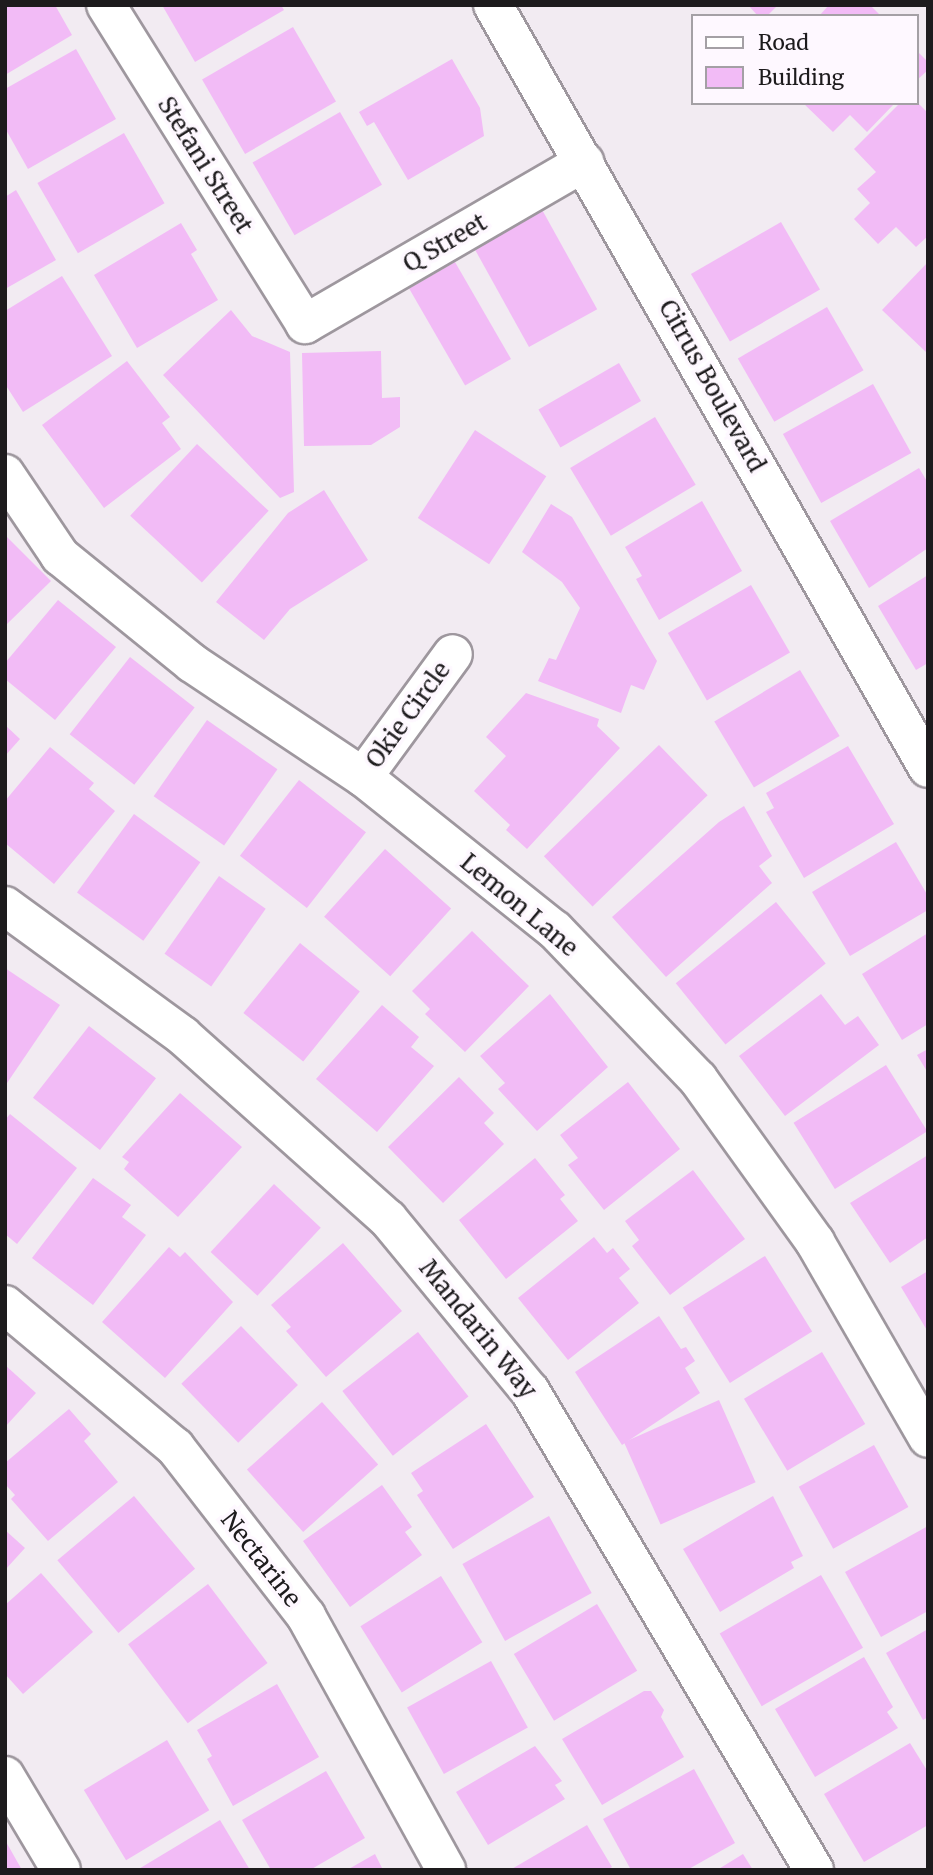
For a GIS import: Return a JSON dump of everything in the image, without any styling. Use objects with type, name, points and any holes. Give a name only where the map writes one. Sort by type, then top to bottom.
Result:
[{"type":"street","name":"Stefani Street","points":[[106,5],[305,324]]},
{"type":"street","name":"Citrus Boulevard","points":[[493,5],[585,162],[928,768]]},
{"type":"street","name":"Q Street","points":[[305,324],[585,162]]},
{"type":"street","name":"Lemon Lane","points":[[5,474],[60,556],[192,663],[363,777],[555,930],[698,1079],[815,1242],[928,1438]]},
{"type":"street","name":"Okie Circle","points":[[363,777],[453,654]]},
{"type":"street","name":"Mandarin Way","points":[[5,906],[183,1036],[388,1219],[530,1391],[814,1870]]},
{"type":"street","name":"Nectarine","points":[[5,1305],[175,1447],[306,1616],[446,1870]]},
{"type":"street","points":[[5,1776],[61,1870]]},
{"type":"building","points":[[5,5],[55,5],[72,35],[5,75]]},
{"type":"building","points":[[162,5],[281,5],[284,10],[195,62]]},
{"type":"building","points":[[748,5],[778,5],[769,14],[756,14]]},
{"type":"building","points":[[829,5],[870,5],[879,14],[821,14]]},
{"type":"building","points":[[293,27],[336,101],[245,154],[202,80]]},
{"type":"building","points":[[76,49],[116,119],[28,169],[5,128],[5,89]]},
{"type":"building","points":[[919,53],[928,62],[928,70],[919,78]]},
{"type":"building","points":[[452,59],[480,108],[484,136],[408,180],[374,122],[367,126],[359,112]]},
{"type":"building","points":[[919,104],[928,113],[928,236],[916,247],[896,227],[878,244],[854,219],[870,203],[857,189],[876,172],[854,149],[898,105]]},
{"type":"building","points":[[805,105],[893,105],[867,132],[850,115],[833,132]]},
{"type":"building","points":[[340,112],[382,185],[295,235],[253,163]]},
{"type":"building","points":[[124,133],[164,203],[78,253],[37,183]]},
{"type":"building","points":[[16,190],[56,260],[5,289],[5,197]]},
{"type":"building","points":[[540,206],[597,309],[529,347],[472,244]]},
{"type":"building","points":[[781,222],[820,290],[730,342],[691,274]]},
{"type":"building","points":[[181,223],[197,250],[191,254],[218,300],[137,348],[94,275]]},
{"type":"building","points":[[455,262],[511,359],[465,385],[409,288]]},
{"type":"building","points":[[928,262],[928,354],[882,310]]},
{"type":"building","points":[[62,276],[112,356],[23,412],[5,384],[5,311]]},
{"type":"building","points":[[827,307],[864,370],[774,422],[738,358]]},
{"type":"building","points":[[231,310],[252,336],[290,352],[294,492],[280,498],[163,375]]},
{"type":"building","points":[[381,351],[382,398],[400,397],[400,427],[371,445],[304,446],[302,353]]},
{"type":"building","points":[[127,361],[170,417],[162,423],[181,449],[104,508],[42,425]]},
{"type":"building","points":[[619,363],[641,401],[560,448],[538,410]]},
{"type":"building","points":[[873,384],[911,453],[821,503],[783,434]]},
{"type":"building","points":[[655,417],[696,485],[611,536],[570,468]]},
{"type":"building","points":[[475,430],[546,476],[489,564],[418,518]]},
{"type":"building","points":[[197,444],[269,511],[202,583],[130,516]]},
{"type":"building","points":[[919,468],[928,483],[928,548],[869,588],[830,521]]},
{"type":"building","points":[[324,490],[368,560],[290,609],[264,640],[216,602],[288,513]]},
{"type":"building","points":[[702,501],[742,571],[659,620],[636,579],[642,576],[625,547]]},
{"type":"building","points":[[551,504],[572,517],[657,661],[644,690],[631,685],[621,713],[538,681],[549,658],[556,660],[580,608],[562,582],[522,552]]},
{"type":"building","points":[[5,535],[51,581],[5,626]]},
{"type":"building","points":[[928,575],[928,663],[916,670],[878,606]]},
{"type":"building","points":[[751,585],[790,653],[707,701],[668,633]]},
{"type":"building","points":[[58,600],[116,647],[55,720],[5,679],[5,663]]},
{"type":"building","points":[[130,657],[195,707],[134,785],[70,734]]},
{"type":"building","points":[[800,670],[840,736],[754,788],[714,722]]},
{"type":"building","points":[[526,693],[599,719],[597,726],[620,748],[527,849],[506,830],[510,825],[474,791],[506,756],[486,737]]},
{"type":"building","points":[[207,720],[277,769],[224,846],[154,796]]},
{"type":"building","points":[[5,725],[20,739],[5,756]]},
{"type":"building","points":[[659,745],[708,795],[593,906],[544,856]]},
{"type":"building","points":[[848,746],[894,824],[804,878],[766,812],[774,808],[766,793]]},
{"type":"building","points":[[50,747],[94,783],[89,789],[115,811],[54,884],[5,843],[5,801]]},
{"type":"building","points":[[299,780],[366,832],[307,908],[240,856]]},
{"type":"building","points":[[744,806],[772,856],[759,866],[772,883],[666,977],[612,917],[719,822]]},
{"type":"building","points":[[134,814],[200,862],[143,941],[77,892]]},
{"type":"building","points":[[896,842],[928,896],[928,910],[850,956],[812,892]]},
{"type":"building","points":[[385,849],[451,909],[390,976],[324,917]]},
{"type":"building","points":[[219,876],[266,909],[211,987],[165,954]]},
{"type":"building","points":[[776,902],[826,963],[725,1045],[676,983]]},
{"type":"building","points":[[472,931],[529,986],[465,1052],[425,1014],[430,1009],[412,991]]},
{"type":"building","points":[[928,933],[928,1024],[902,1040],[862,974]]},
{"type":"building","points":[[300,943],[360,991],[303,1061],[243,1013]]},
{"type":"building","points":[[5,968],[60,1005],[5,1086]]},
{"type":"building","points":[[550,994],[608,1067],[537,1131],[498,1089],[505,1083],[480,1056]]},
{"type":"building","points":[[821,994],[845,1025],[858,1016],[879,1045],[785,1116],[739,1056]]},
{"type":"building","points":[[382,1005],[419,1037],[411,1047],[434,1066],[377,1132],[316,1079]]},
{"type":"building","points":[[89,1026],[156,1078],[100,1150],[33,1098]]},
{"type":"building","points":[[928,1049],[928,1073],[917,1055]]},
{"type":"building","points":[[886,1065],[927,1131],[835,1189],[794,1123]]},
{"type":"building","points":[[459,1077],[494,1113],[484,1123],[504,1144],[443,1203],[388,1147]]},
{"type":"building","points":[[628,1082],[680,1149],[604,1210],[568,1165],[578,1158],[560,1135]]},
{"type":"building","points":[[180,1093],[242,1147],[178,1217],[124,1169],[129,1162],[122,1157]]},
{"type":"building","points":[[10,1114],[77,1168],[17,1244],[5,1234],[5,1120]]},
{"type":"building","points":[[928,1155],[928,1237],[890,1263],[850,1203]]},
{"type":"building","points":[[535,1158],[565,1195],[560,1199],[578,1221],[506,1279],[459,1220]]},
{"type":"building","points":[[693,1170],[745,1239],[670,1295],[632,1246],[639,1240],[625,1221]]},
{"type":"building","points":[[93,1178],[131,1205],[122,1217],[146,1235],[93,1305],[32,1258]]},
{"type":"building","points":[[274,1184],[321,1228],[257,1296],[211,1252]]},
{"type":"building","points":[[594,1237],[607,1253],[613,1248],[630,1269],[619,1278],[639,1303],[568,1360],[518,1298]]},
{"type":"building","points":[[343,1243],[402,1311],[326,1377],[286,1331],[291,1327],[271,1305]]},
{"type":"building","points":[[169,1247],[180,1257],[185,1252],[233,1302],[165,1378],[102,1322]]},
{"type":"building","points":[[765,1256],[812,1331],[730,1383],[683,1307]]},
{"type":"building","points":[[928,1271],[928,1332],[901,1287]]},
{"type":"building","points":[[659,1316],[681,1349],[686,1347],[695,1361],[685,1368],[700,1393],[622,1445],[575,1372]]},
{"type":"building","points":[[241,1326],[298,1385],[238,1443],[181,1384]]},
{"type":"building","points":[[418,1332],[468,1397],[393,1456],[342,1391]]},
{"type":"building","points":[[822,1352],[865,1424],[787,1471],[744,1399]]},
{"type":"building","points":[[5,1365],[36,1393],[5,1427]]},
{"type":"building","points":[[719,1400],[756,1482],[661,1525],[624,1442]]},
{"type":"building","points":[[322,1402],[378,1464],[303,1532],[247,1470]]},
{"type":"building","points":[[69,1409],[91,1434],[84,1441],[118,1482],[48,1541],[11,1499],[15,1495],[5,1484],[5,1463]]},
{"type":"building","points":[[486,1424],[534,1497],[453,1549],[417,1495],[423,1491],[411,1473]]},
{"type":"building","points":[[874,1445],[908,1507],[833,1549],[799,1487]]},
{"type":"building","points":[[382,1485],[412,1527],[405,1532],[422,1555],[350,1607],[303,1541]]},
{"type":"building","points":[[134,1496],[195,1569],[118,1633],[57,1560]]},
{"type":"building","points":[[773,1496],[803,1556],[791,1562],[794,1568],[720,1612],[683,1549]]},
{"type":"building","points":[[549,1516],[592,1593],[505,1641],[462,1564]]},
{"type":"building","points":[[928,1526],[928,1611],[881,1637],[845,1572]]},
{"type":"building","points":[[5,1530],[25,1548],[5,1570]]},
{"type":"building","points":[[41,1573],[93,1632],[23,1694],[5,1674],[5,1605]]},
{"type":"building","points":[[821,1575],[863,1648],[762,1706],[720,1634]]},
{"type":"building","points":[[441,1576],[482,1642],[402,1692],[360,1626]]},
{"type":"building","points":[[208,1584],[268,1663],[188,1723],[128,1644]]},
{"type":"building","points":[[597,1604],[637,1671],[554,1721],[514,1654]]},
{"type":"building","points":[[928,1629],[928,1717],[923,1720],[886,1653]]},
{"type":"building","points":[[864,1657],[893,1707],[887,1712],[898,1728],[815,1777],[775,1709]]},
{"type":"building","points":[[491,1661],[528,1727],[444,1774],[407,1708]]},
{"type":"building","points":[[277,1684],[319,1757],[233,1806],[207,1759],[212,1756],[197,1730]]},
{"type":"building","points":[[644,1691],[651,1691],[664,1710],[661,1717],[684,1757],[602,1805],[562,1739]]},
{"type":"building","points":[[167,1740],[209,1810],[126,1860],[84,1790]]},
{"type":"building","points":[[910,1743],[928,1772],[928,1825],[864,1862],[824,1794]]},
{"type":"building","points":[[535,1746],[562,1781],[555,1785],[565,1799],[488,1845],[456,1792]]},
{"type":"building","points":[[694,1769],[735,1843],[687,1870],[631,1870],[603,1819]]},
{"type":"building","points":[[326,1771],[365,1838],[310,1870],[271,1870],[242,1820]]},
{"type":"building","points":[[220,1820],[250,1870],[137,1870]]},
{"type":"building","points":[[587,1825],[612,1867],[607,1870],[510,1870]]},
{"type":"building","points":[[5,1840],[22,1870],[5,1870]]},
{"type":"building","points":[[375,1854],[383,1870],[347,1870]]},
{"type":"building","points":[[743,1854],[753,1870],[717,1870]]}]
